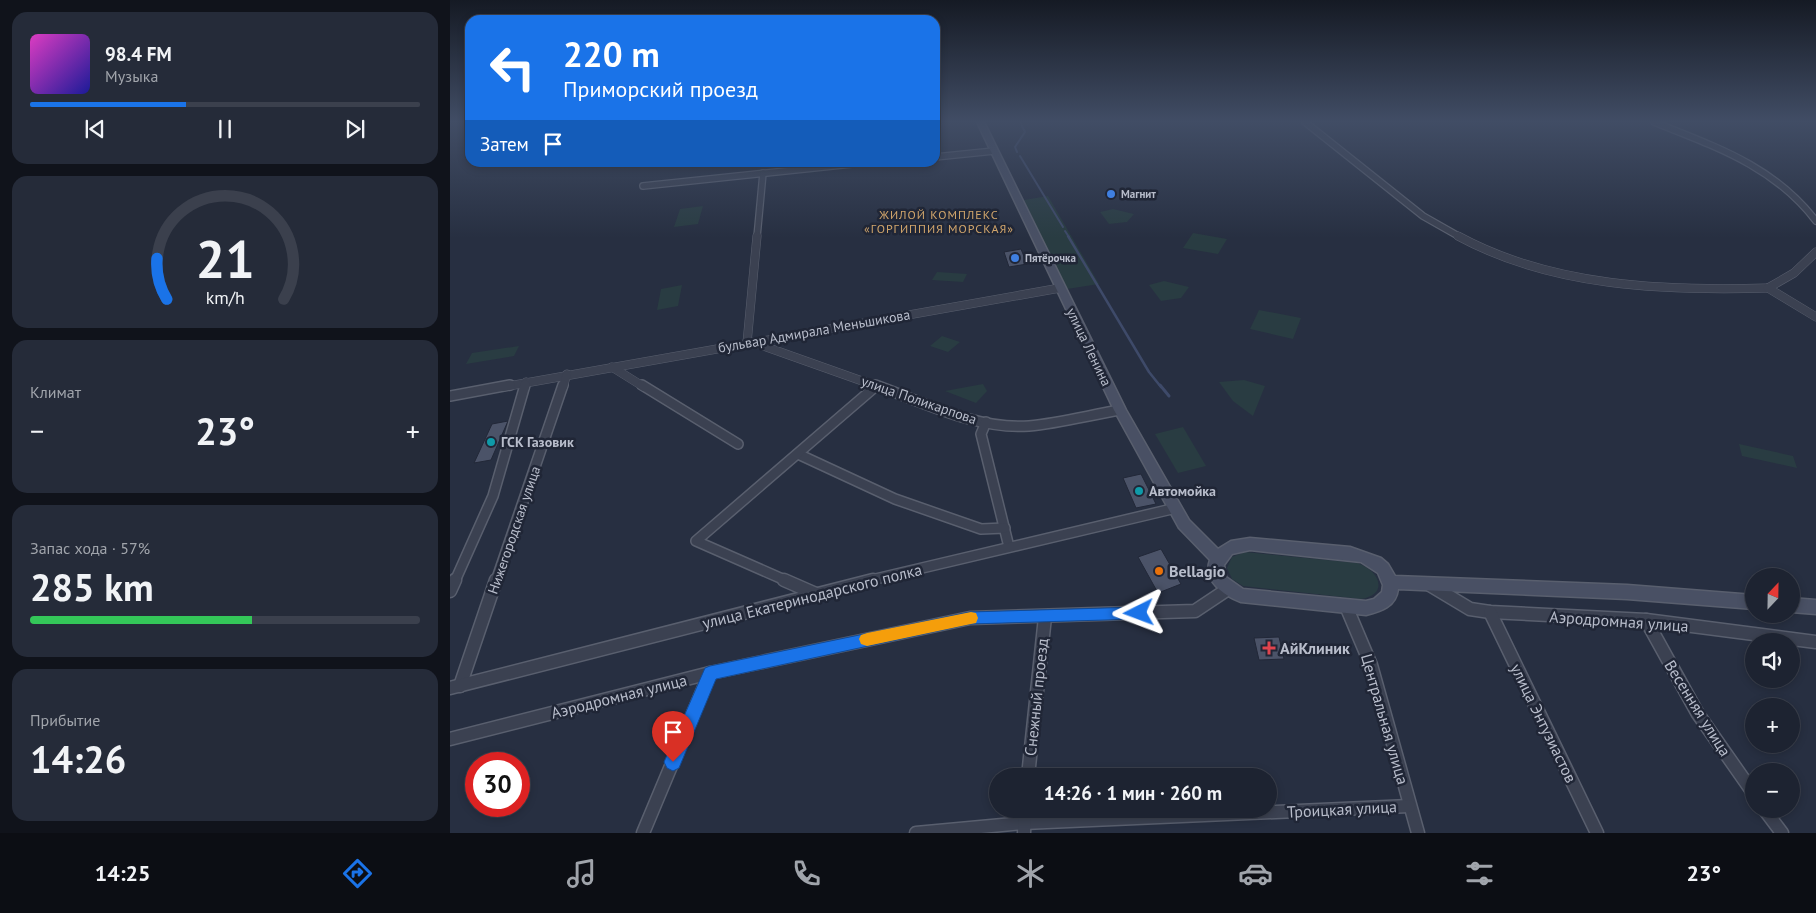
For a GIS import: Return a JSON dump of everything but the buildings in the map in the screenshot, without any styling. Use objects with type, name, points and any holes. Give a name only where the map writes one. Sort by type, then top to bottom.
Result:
[{"type":"street","name":"улица Ленина","points":[[999,161],[1120,410],[1191,533],[1218,558]]},
{"type":"street","points":[[1354,161],[1433,223],[1507,257],[1554,272],[1676,289],[1768,288],[1803,266],[1816,252]]},
{"type":"street","points":[[1741,161],[1767,175],[1800,199],[1816,222]]},
{"type":"street","points":[[644,186],[826,167]]},
{"type":"street","points":[[749,342],[763,174]]},
{"type":"street","name":"бульвар Адмирала Меньшикова","points":[[450,396],[1060,288]]},
{"type":"street","points":[[1768,288],[1816,317]]},
{"type":"street","name":"улица Поликарпова","points":[[749,342],[970,420],[1030,426],[1120,410]]},
{"type":"street","points":[[612,367],[738,444]]},
{"type":"street","name":"Нижегородская улица","points":[[455,687],[568,374]]},
{"type":"street","points":[[450,591],[492,496],[526,382]]},
{"type":"street","points":[[816,594],[696,541],[876,386]]},
{"type":"street","points":[[986,422],[981,434],[1009,547]]},
{"type":"street","points":[[798,454],[895,499],[982,529],[1005,528]]},
{"type":"street","name":"улица Екатеринодарского полка","points":[[455,687],[816,594],[1176,508]]},
{"type":"street","points":[[1242,544],[1349,553],[1375,561],[1384,568],[1391,582],[1388,596],[1377,606],[1346,606],[1249,596],[1228,589],[1220,582],[1216,572],[1218,558],[1228,548],[1242,544]]},
{"type":"street","points":[[1391,582],[1627,592],[1745,601]]},
{"type":"street","name":"Аэродромная улица","points":[[1428,583],[1470,609],[1490,612],[1646,620],[1816,642]]},
{"type":"street","name":"Аэродромная улица","points":[[450,739],[710,673],[970,618],[1045,617],[1195,610],[1228,589]]},
{"type":"street","name":"Центральная улица","points":[[1346,606],[1371,665],[1418,833]]},
{"type":"street","points":[[1800,606],[1816,607]]},
{"type":"street","name":"улица Энтузиастов","points":[[1490,612],[1597,833]]},
{"type":"street","name":"Снежный проезд","points":[[1029,768],[1045,617]]},
{"type":"street","name":"Весенняя улица","points":[[1646,620],[1698,714],[1745,781]]},
{"type":"street","points":[[643,833],[710,673]]},
{"type":"street","name":"Троицкая улица","points":[[916,833],[1410,806]]},
{"type":"street","points":[[1771,818],[1782,833]]},
{"type":"shaded area","points":[[1048,196],[1099,284],[1067,289],[1024,200]]},
{"type":"shaded area","points":[[703,206],[698,224],[674,227],[680,209]]},
{"type":"shaded area","points":[[1113,209],[1134,214],[1127,222],[1109,224],[1100,212]]},
{"type":"shaded area","points":[[1193,233],[1227,239],[1218,254],[1183,248]]},
{"type":"shaded area","points":[[937,272],[967,274],[963,282],[932,280]]},
{"type":"shaded area","points":[[1164,281],[1189,287],[1181,298],[1161,301],[1149,285]]},
{"type":"shaded area","points":[[682,285],[678,306],[657,310],[661,289]]},
{"type":"shaded area","points":[[1259,310],[1301,318],[1293,339],[1250,329]]},
{"type":"shaded area","points":[[942,336],[960,342],[948,352],[930,346]]},
{"type":"shaded area","points":[[519,346],[514,356],[466,364],[472,353]]},
{"type":"shaded area","points":[[1244,380],[1265,386],[1253,416],[1233,401],[1219,382]]},
{"type":"shaded area","points":[[983,384],[987,391],[976,403],[945,391]]},
{"type":"shaded area","points":[[1183,427],[1206,466],[1178,473],[1155,434]]},
{"type":"shaded area","points":[[1739,444],[1793,456],[1797,468],[1742,456]]},
{"type":"shaded area","points":[[1245,552],[1357,563],[1365,566],[1376,576],[1378,587],[1376,592],[1361,599],[1243,586],[1232,579],[1227,568],[1232,557]]},
{"type":"waterway","points":[[1023,161],[1063,227]]},
{"type":"waterway","points":[[1065,231],[1069,237]]},
{"type":"waterway","points":[[1068,236],[1149,372],[1161,387]]},
{"type":"waterway","points":[[1160,385],[1169,396]]},
{"type":"slow traffic","points":[[867,639],[971,618]]},
{"type":"place","name":"Магнит","points":[[1111,194]]},
{"type":"place","name":"Пятёрочка","points":[[1015,258]]},
{"type":"place","name":"ГСК Газовик","points":[[491,442]]},
{"type":"place","name":"Автомойка","points":[[1139,491]]},
{"type":"place","name":"Bellagio","points":[[1159,571]]},
{"type":"place","name":"АйКлиник","points":[[1269,648]]},
{"type":"district","name":"ЖИЛОЙ КОМПЛЕКС «ГОРГИППИЯ МОРСКАЯ»","points":[[939,222]]},
{"type":"route","points":[[673,762],[710,673],[970,618],[1139,613]]}]
